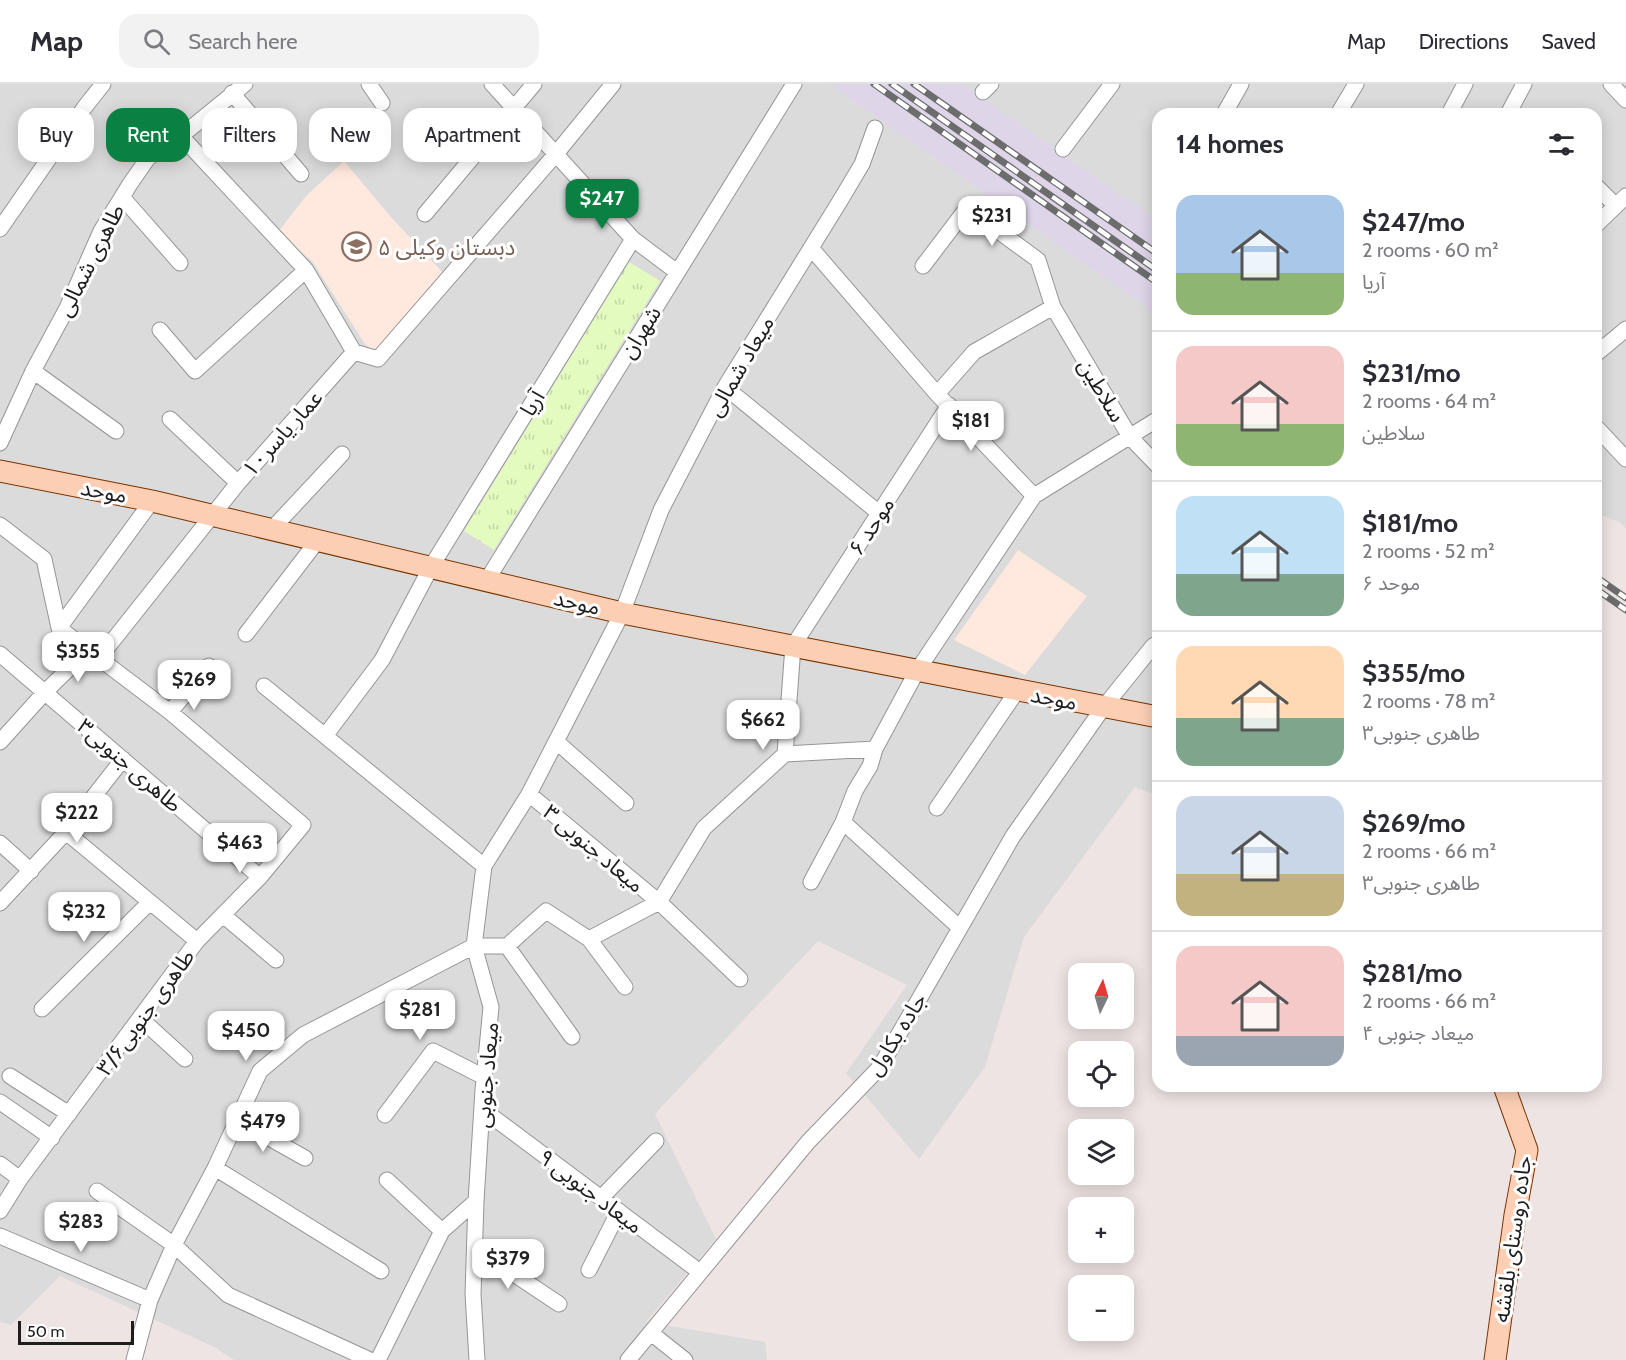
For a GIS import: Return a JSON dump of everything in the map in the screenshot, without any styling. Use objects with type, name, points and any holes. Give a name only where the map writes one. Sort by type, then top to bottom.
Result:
[{"type":"street","points":[[0,229],[103,84]]},
{"type":"street","name":"طاهری شمالی","points":[[190,128],[245,84]]},
{"type":"street","points":[[369,84],[382,103]]},
{"type":"street","points":[[492,84],[633,239],[677,272]]},
{"type":"street","points":[[425,214],[534,84]]},
{"type":"street","points":[[190,146],[306,270],[354,352],[378,359],[555,155],[613,84]]},
{"type":"street","name":"شهران","points":[[487,580],[794,84]]},
{"type":"street","points":[[1062,149],[1112,84]]},
{"type":"street","points":[[1227,108],[1241,84]]},
{"type":"street","points":[[1342,108],[1356,84]]},
{"type":"street","points":[[1452,108],[1465,84]]},
{"type":"street","points":[[1516,108],[1524,84]]},
{"type":"street","points":[[1611,84],[1626,100]]},
{"type":"street","points":[[232,93],[302,174]]},
{"type":"street","name":"میعاد شمالی","points":[[622,613],[661,510],[725,387],[862,164],[875,128]]},
{"type":"street","name":"طاهری شمالی","points":[[0,443],[33,371],[67,308],[100,231],[145,162]]},
{"type":"street","points":[[1602,190],[1621,201],[1602,219]]},
{"type":"street","points":[[122,197],[180,263]]},
{"type":"street","name":"سلاطین","points":[[923,266],[967,208],[1038,260],[1053,307],[1130,438],[1152,460]]},
{"type":"street","name":"آریا","points":[[325,736],[382,660],[431,567],[633,239]]},
{"type":"street","points":[[811,248],[937,394],[1034,496]]},
{"type":"street","points":[[160,330],[195,371],[306,270]]},
{"type":"street","points":[[937,394],[974,352],[1053,307]]},
{"type":"street","points":[[1602,349],[1626,329]]},
{"type":"street","name":"عمار یاسر۱۰","points":[[0,742],[45,692],[93,654],[238,483],[354,352]]},
{"type":"street","points":[[33,371],[116,431]]},
{"type":"street","points":[[725,387],[879,513]]},
{"type":"street","name":"موحد ۶","points":[[793,646],[949,405]]},
{"type":"street","points":[[170,419],[238,483]]},
{"type":"street","points":[[811,882],[843,822],[855,791],[870,766],[875,749],[917,671],[1034,496],[1152,423]]},
{"type":"street","points":[[1602,433],[1626,459]]},
{"type":"street","points":[[272,529],[342,454]]},
{"type":"street","name":"موحد","points":[[0,471],[152,501],[622,613],[1152,716]]},
{"type":"street","points":[[59,628],[152,501]]},
{"type":"street","points":[[0,525],[44,559],[59,628],[170,712],[209,666]]},
{"type":"street","points":[[246,634],[318,540]]},
{"type":"street","name":"میعاد جنوبی","points":[[477,1360],[473,1294],[476,1201],[484,1077],[492,1007],[474,946],[484,866],[529,794],[622,613]]},
{"type":"street","points":[[784,754],[793,646]]},
{"type":"street","name":"جاده بکاول","points":[[628,1360],[808,1142],[880,1067],[1013,836],[1103,708],[1152,647]]},
{"type":"street","name":"طاهری جنوبی۳","points":[[0,654],[260,877]]},
{"type":"street","points":[[264,686],[484,866]]},
{"type":"street","points":[[937,808],[1017,691]]},
{"type":"street","name":"طاهری جنوبی۳/۶","points":[[0,1211],[20,1179],[197,941],[260,877],[303,825],[170,712]]},
{"type":"street","points":[[557,742],[627,803]]},
{"type":"street","points":[[589,939],[659,902],[705,828],[784,754],[875,749]]},
{"type":"street","points":[[0,903],[66,832],[123,759]]},
{"type":"street","name":"میعاد جنوبی ۳","points":[[529,794],[659,902],[740,980]]},
{"type":"street","points":[[843,822],[960,928]]},
{"type":"street","points":[[66,832],[197,941]]},
{"type":"street","points":[[0,843],[31,871]]},
{"type":"street","points":[[42,1009],[150,902]]},
{"type":"street","points":[[134,1360],[150,1300],[174,1245],[215,1168],[260,1071],[303,1035],[474,946],[507,946],[546,911],[589,939],[624,987]]},
{"type":"street","points":[[223,915],[276,960]]},
{"type":"street","points":[[507,946],[572,1037]]},
{"type":"street","points":[[140,1018],[185,1059]]},
{"type":"street","points":[[385,1115],[433,1051],[484,1077]]},
{"type":"street","points":[[10,1076],[69,1114]]},
{"type":"street","name":"جاده روستای بلقشه","points":[[1495,1360],[1515,1215],[1527,1150],[1506,1092]]},
{"type":"street","points":[[0,1102],[52,1138]]},
{"type":"street","name":"میعاد جنوبی ۹","points":[[482,1109],[700,1272]]},
{"type":"street","points":[[237,1120],[305,1158]]},
{"type":"street","points":[[601,1198],[656,1141]]},
{"type":"street","points":[[0,1164],[20,1179]]},
{"type":"street","points":[[215,1168],[381,1270]]},
{"type":"street","points":[[387,1180],[442,1232]]},
{"type":"street","points":[[98,1191],[174,1245],[228,1295],[370,1360]]},
{"type":"street","points":[[378,1360],[442,1232],[476,1201]]},
{"type":"street","points":[[589,1270],[619,1211]]},
{"type":"street","points":[[0,1236],[150,1300]]},
{"type":"street","points":[[475,1248],[559,1304]]},
{"type":"street","points":[[651,1333],[685,1360]]},
{"type":"shaded area","points":[[0,84],[1626,84],[1626,528],[1619,522],[1602,515],[1602,108],[1152,108],[1152,794],[1135,787],[1024,937],[985,1067],[919,1159],[846,1073],[907,985],[818,941],[655,1114],[716,1239],[646,1322],[765,1342],[767,1360],[234,1360],[214,1347],[60,1276],[11,1325],[0,1322]]},
{"type":"shaded area","points":[[830,84],[962,84],[1152,217],[1152,311]]},
{"type":"shaded area","name":"دبستان وکیلی ۵","points":[[345,162],[390,216],[445,275],[378,354],[365,344],[312,261],[278,232],[306,196]]},
{"type":"shaded area","points":[[1018,550],[1087,596],[1025,675],[954,640]]},
{"type":"green space","points":[[629,262],[660,281],[494,550],[464,531]]},
{"type":"railway","points":[[874,84],[1152,279]]},
{"type":"railway","points":[[892,84],[1152,267]]},
{"type":"railway","points":[[914,84],[1152,250]]},
{"type":"railway","points":[[1602,581],[1626,598]]},
{"type":"railway","points":[[1602,593],[1626,610]]},
{"type":"place","name":"دبستان وکیلی ۵","points":[[357,247]]}]
